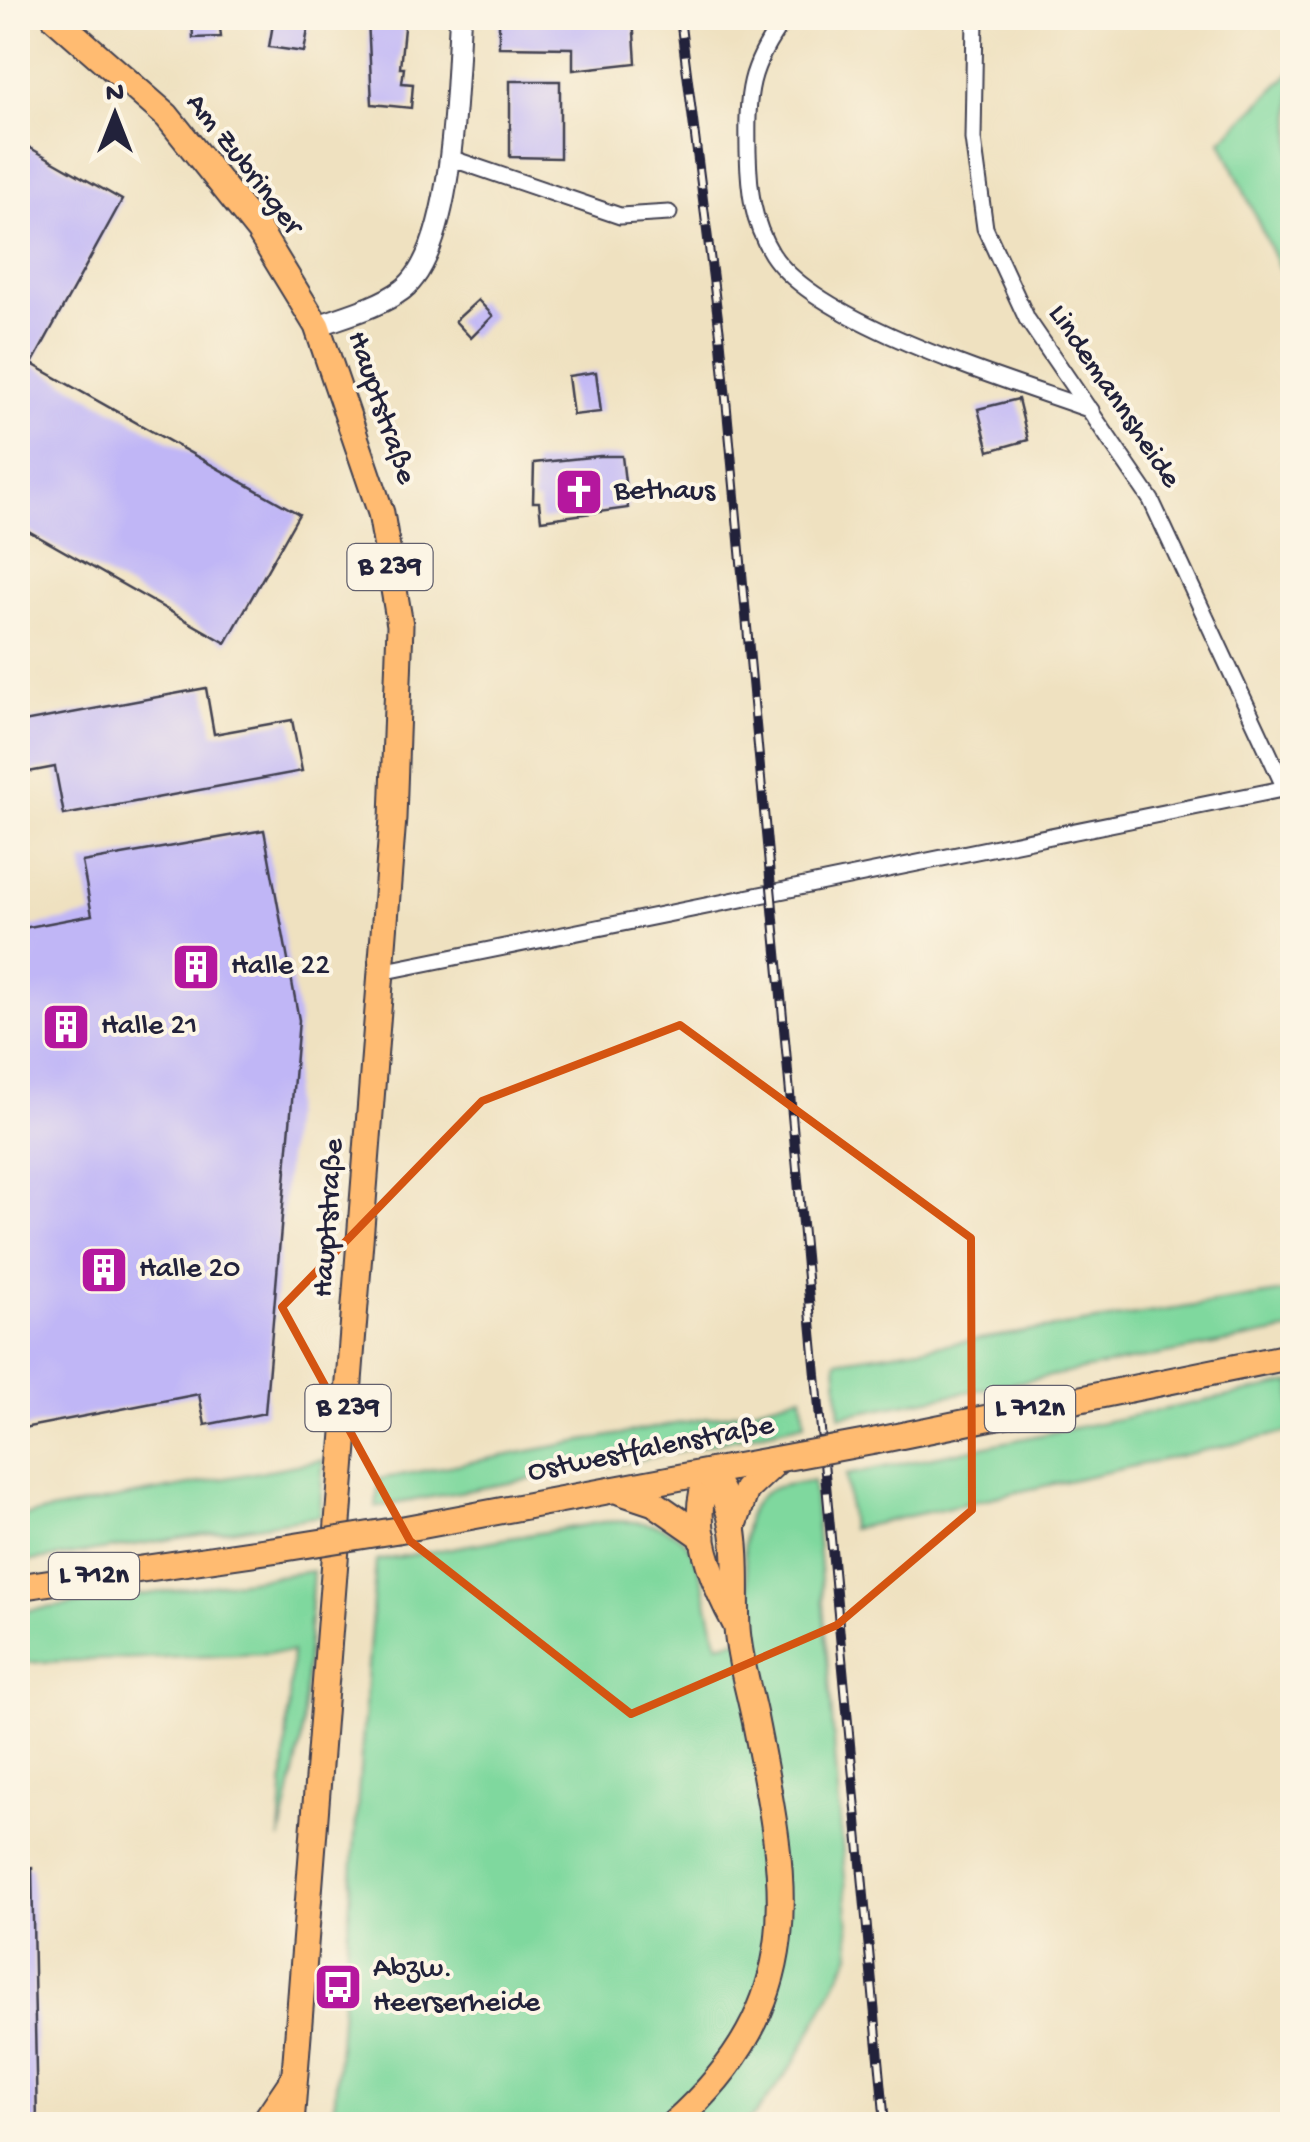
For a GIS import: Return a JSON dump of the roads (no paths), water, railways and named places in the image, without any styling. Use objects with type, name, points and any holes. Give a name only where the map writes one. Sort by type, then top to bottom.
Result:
[{"type":"main road","name":"Am Zubringer","points":[[55,18],[166,116],[259,231],[317,326]]},
{"type":"main road","name":"Hauptstraße","points":[[291,2124],[400,724],[400,625],[382,514],[317,326]]},
{"type":"main road","name":"Ostwestfalenstraße","points":[[18,1586],[398,1530],[616,1491],[1292,1356]]},
{"type":"main road","points":[[733,1530],[746,1490],[778,1459]]},
{"type":"main road","points":[[673,2124],[707,2091],[747,2034],[771,1976],[784,1907],[778,1835],[737,1628],[733,1530],[720,1486],[709,1474],[699,1502],[704,1536],[720,1596],[737,1628]]},
{"type":"main road","points":[[616,1491],[654,1503],[704,1536]]},
{"type":"main road","points":[[263,2124],[294,2077]]},
{"type":"street","points":[[317,326],[404,289],[438,234],[450,158],[460,18]]},
{"type":"street","points":[[785,18],[759,53],[747,88],[749,202],[773,256],[823,301],[940,355],[1091,410]]},
{"type":"street","name":"Lindemannsheide","points":[[975,18],[973,139],[986,228],[1026,319],[1091,410],[1160,518],[1289,788]]},
{"type":"street","points":[[450,158],[620,216],[669,213]]},
{"type":"street","points":[[382,972],[1289,788]]},
{"type":"railway","points":[[680,18],[720,334],[885,2124]]},
{"type":"place","name":"Bethaus","points":[[579,492]]},
{"type":"place","name":"Halle 22","points":[[196,967]]},
{"type":"place","name":"Halle 21","points":[[66,1027]]},
{"type":"place","name":"Halle 20","points":[[104,1270]]},
{"type":"place","name":"Abzw. Heerserheide","points":[[338,1987]]}]
